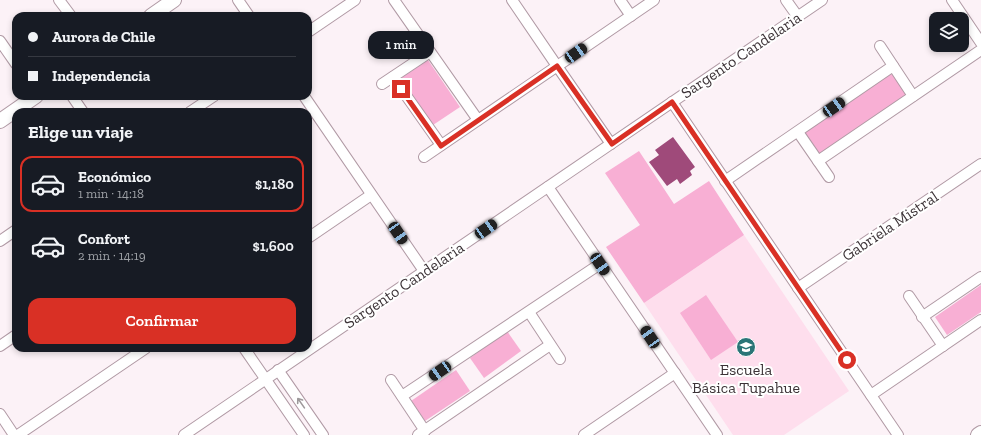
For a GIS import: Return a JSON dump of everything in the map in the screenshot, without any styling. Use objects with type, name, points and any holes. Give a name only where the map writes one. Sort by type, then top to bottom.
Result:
[{"type":"street","points":[[59,0],[68,12]]},
{"type":"street","points":[[157,12],[174,0]]},
{"type":"street","points":[[238,0],[246,12]]},
{"type":"street","points":[[312,29],[355,0]]},
{"type":"street","points":[[394,0],[478,120]]},
{"type":"street","points":[[512,0],[612,144]]},
{"type":"street","points":[[620,0],[631,16]]},
{"type":"street","points":[[424,157],[654,0]]},
{"type":"street","points":[[786,0],[798,17]]},
{"type":"street","name":"Sargento Candelaria","points":[[312,347],[822,0]]},
{"type":"street","points":[[952,0],[981,43]]},
{"type":"street","points":[[0,41],[12,58]]},
{"type":"street","points":[[880,46],[914,96]]},
{"type":"street","points":[[818,161],[981,50]]},
{"type":"street","points":[[382,84],[430,52]]},
{"type":"street","points":[[726,181],[893,66]]},
{"type":"street","points":[[393,77],[441,146]]},
{"type":"street","points":[[19,108],[30,100]]},
{"type":"street","points":[[196,108],[208,100]]},
{"type":"street","points":[[307,100],[424,271]]},
{"type":"street","points":[[672,102],[898,435]]},
{"type":"street","points":[[0,121],[12,113]]},
{"type":"street","points":[[798,132],[829,177]]},
{"type":"street","name":"Gabriela Mistral","points":[[798,288],[981,164]]},
{"type":"street","points":[[548,187],[717,435]]},
{"type":"street","points":[[312,235],[371,195]]},
{"type":"street","points":[[0,241],[12,233]]},
{"type":"street","points":[[402,396],[600,264]]},
{"type":"street","points":[[922,317],[981,277]]},
{"type":"street","points":[[908,296],[943,346]]},
{"type":"street","points":[[529,312],[560,359]]},
{"type":"street","points":[[871,395],[981,320]]},
{"type":"street","points":[[0,346],[12,338]]},
{"type":"street","points":[[391,380],[402,396],[422,433],[550,345]]},
{"type":"street","points":[[18,435],[140,352]]},
{"type":"street","points":[[247,352],[304,435]]},
{"type":"street","name":"Sargento Candelaria","points":[[184,435],[305,352]]},
{"type":"street","points":[[278,370],[323,435]]},
{"type":"street","points":[[584,435],[675,373]]},
{"type":"street","points":[[0,414],[14,435]]},
{"type":"shaded area","points":[[428,60],[460,107],[433,125],[401,78]]},
{"type":"shaded area","points":[[889,74],[896,75],[906,92],[904,97],[821,153],[814,153],[804,137],[805,132]]},
{"type":"shaded area","points":[[639,151],[674,204],[709,181],[744,235],[644,303],[606,247],[640,225],[605,173]]},
{"type":"shaded area","name":"Escuela Básica Tupahue","points":[[744,235],[849,391],[784,435],[733,435],[644,303]]},
{"type":"shaded area","points":[[981,285],[981,312],[947,335],[935,317]]},
{"type":"shaded area","points":[[706,295],[738,342],[711,360],[680,313]]},
{"type":"shaded area","points":[[507,331],[521,351],[484,378],[470,358]]},
{"type":"shaded area","points":[[456,370],[470,391],[425,421],[411,401]]},
{"type":"building","points":[[673,137],[695,167],[690,171],[692,175],[680,184],[677,179],[667,186],[649,162],[659,155],[655,150]]},
{"type":"place","name":"Escuela Básica Tupahue","points":[[746,347]]},
{"type":"route","points":[[401,89],[441,146],[557,66],[612,144],[672,102],[847,360]]}]
